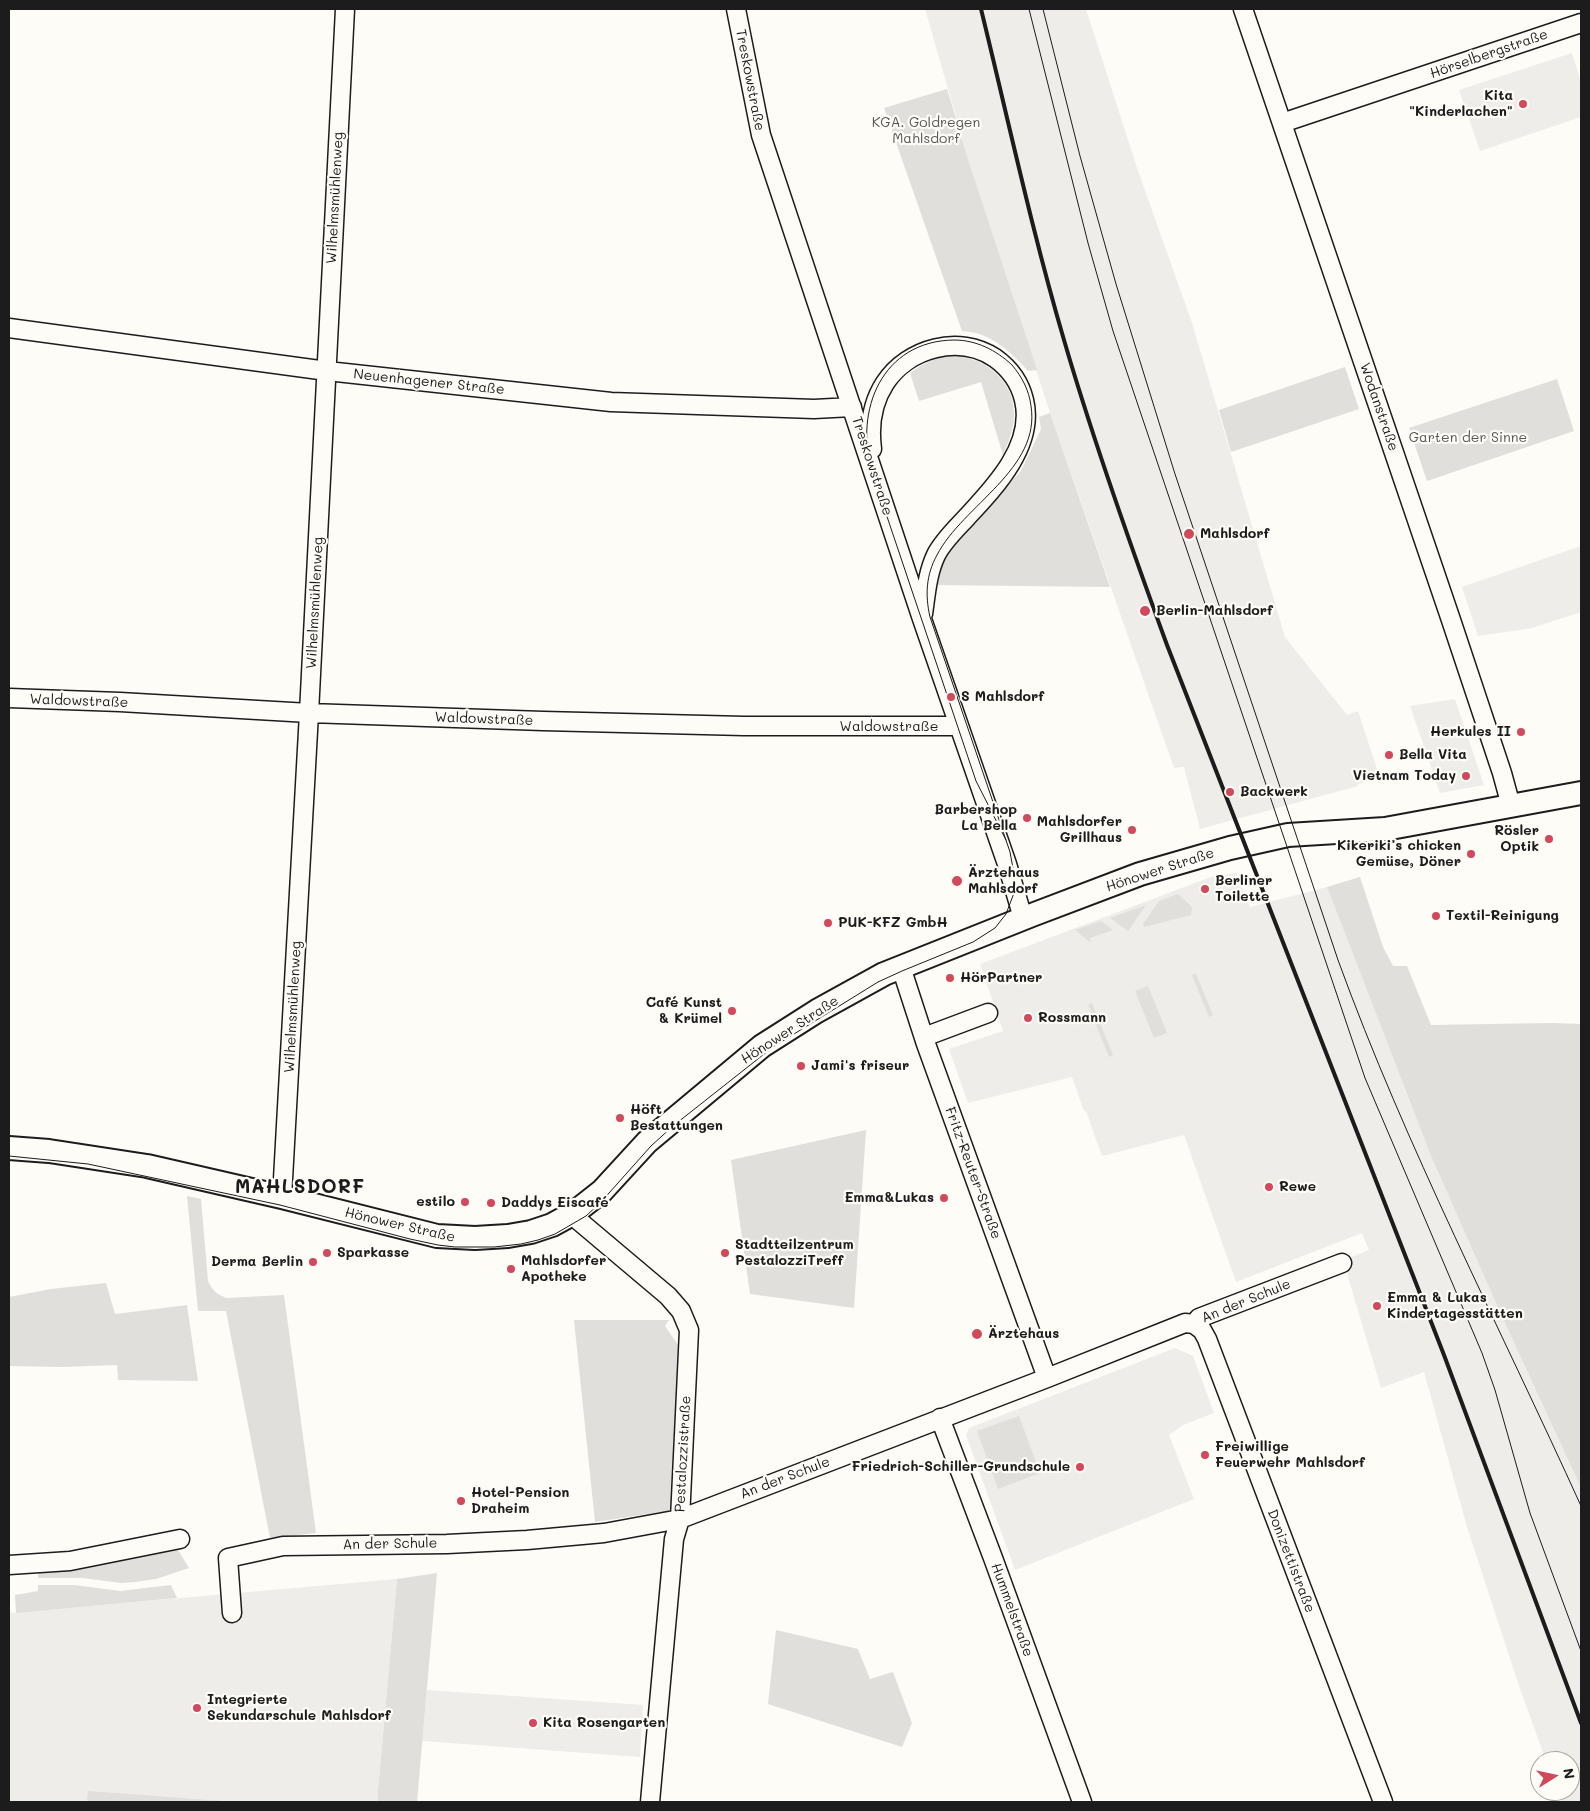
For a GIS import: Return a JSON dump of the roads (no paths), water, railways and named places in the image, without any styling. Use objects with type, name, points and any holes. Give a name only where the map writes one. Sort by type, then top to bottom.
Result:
[{"type":"main road","name":"Hönower Straße","points":[[9,1148],[50,1151],[122,1162],[282,1197],[411,1230],[460,1239],[508,1236],[531,1232],[552,1226],[574,1213],[602,1191],[646,1142],[755,1051],[832,1002],[901,967],[1023,918],[1165,866],[1268,839],[1288,835],[1333,831],[1385,829],[1581,793]]},
{"type":"street","name":"Wilhelmsmühlenweg","points":[[282,1197],[345,9]]},
{"type":"street","name":"Treskowstraße","points":[[736,9],[761,135],[1023,918]]},
{"type":"street","name":"Wodanstraße","points":[[1243,9],[1451,620],[1502,773],[1511,806]]},
{"type":"street","name":"Hörselbergstraße","points":[[1282,123],[1581,23]]},
{"type":"street","name":"Neuenhagener Straße","points":[[9,328],[327,371],[611,402],[814,409],[852,406]]},
{"type":"street","points":[[880,493],[872,446],[871,424],[878,396],[885,383],[895,372],[905,362],[922,353],[940,347],[954,346],[975,348],[1004,365],[1017,381],[1023,395],[1026,414],[1024,434],[1010,464],[975,508],[945,541],[936,556],[928,575],[922,620]]},
{"type":"street","name":"Waldowstraße","points":[[9,698],[120,702],[309,713],[543,722],[734,726],[959,726]]},
{"type":"street","name":"Fritz-Reuter-Straße","points":[[901,967],[924,1037],[1047,1378]]},
{"type":"street","points":[[924,1037],[988,1013]]},
{"type":"street","name":"Pestalozzistraße","points":[[574,1213],[579,1221],[668,1296],[681,1311],[689,1330],[680,1519],[674,1539],[650,1802]]},
{"type":"street","name":"An der Schule","points":[[232,1613],[228,1558],[283,1546],[447,1544],[527,1540],[604,1533],[680,1519],[1047,1378],[1170,1328],[1185,1323],[1194,1324],[1199,1318],[1342,1263]]},
{"type":"street","name":"Donizettistraße","points":[[1194,1324],[1202,1330],[1207,1339],[1383,1802]]},
{"type":"street","name":"Hummelstraße","points":[[940,1418],[1082,1802]]},
{"type":"street","points":[[9,1565],[70,1561],[180,1539]]},
{"type":"tram line","points":[[1029,9],[1088,243],[1113,331],[1365,1078],[1482,1353],[1495,1390],[1530,1513],[1581,1651]]},
{"type":"tram line","points":[[1043,9],[1080,156],[1116,284],[1175,474],[1338,960],[1393,1099],[1423,1167],[1581,1506]]},
{"type":"tram line","points":[[9,1156],[88,1164],[280,1205],[438,1245],[494,1247],[521,1244],[555,1234],[586,1216],[651,1146],[673,1126],[773,1047],[878,982],[973,942],[995,928],[1006,914],[1014,893],[1014,874],[1010,852],[930,617],[927,601],[928,585],[933,563],[949,537],[1013,468],[1024,449],[1031,428],[1031,406],[1029,395],[1022,379],[1012,365],[992,350],[962,340],[929,343],[908,352],[892,366],[879,383],[871,403],[867,425],[867,449],[872,472],[976,781],[1006,840]]},
{"type":"railway","points":[[981,9],[1052,299],[1100,455],[1126,531],[1167,645],[1444,1355],[1581,1723]]},
{"type":"place","name":"Kita \"Kinderlachen\"","points":[[1523,104]]},
{"type":"place","name":"Mahlsdorf","points":[[1189,534]]},
{"type":"place","name":"Berlin-Mahlsdorf","points":[[1145,611]]},
{"type":"place","name":"S Mahlsdorf","points":[[951,697]]},
{"type":"place","name":"Herkules II","points":[[1521,732]]},
{"type":"place","name":"Bella Vita","points":[[1389,755]]},
{"type":"place","name":"Vietnam Today","points":[[1466,776]]},
{"type":"place","name":"Backwerk","points":[[1230,792]]},
{"type":"place","name":"Barbershop La Bella","points":[[1027,818]]},
{"type":"place","name":"Mahlsdorfer Grillhaus","points":[[1132,830]]},
{"type":"place","name":"Rösler Optik","points":[[1549,839]]},
{"type":"place","name":"Kikeriki’s chicken Gemüse, Döner","points":[[1471,854]]},
{"type":"place","name":"Ärztehaus Mahlsdorf","points":[[957,881]]},
{"type":"place","name":"Berliner Toilette","points":[[1205,889]]},
{"type":"place","name":"Textil-Reinigung","points":[[1436,916]]},
{"type":"place","name":"PUK-KFZ GmbH","points":[[828,923]]},
{"type":"place","name":"HörPartner","points":[[950,978]]},
{"type":"place","name":"Café Kunst & Krümel","points":[[732,1011]]},
{"type":"place","name":"Rossmann","points":[[1028,1018]]},
{"type":"place","name":"Jami's friseur","points":[[801,1066]]},
{"type":"place","name":"Höft Bestattungen","points":[[620,1118]]},
{"type":"place","name":"Rewe","points":[[1269,1187]]},
{"type":"place","name":"Emma&Lukas","points":[[944,1198]]},
{"type":"place","name":"estilo","points":[[465,1202]]},
{"type":"place","name":"Daddys Eiscafé","points":[[491,1203]]},
{"type":"place","name":"Sparkasse","points":[[327,1253]]},
{"type":"place","name":"Stadtteilzentrum PestalozziTreff","points":[[725,1253]]},
{"type":"place","name":"Derma Berlin","points":[[313,1262]]},
{"type":"place","name":"Mahlsdorfer Apotheke","points":[[511,1269]]},
{"type":"place","name":"Emma & Lukas Kindertagesstätten","points":[[1377,1306]]},
{"type":"place","name":"Ärztehaus","points":[[977,1334]]},
{"type":"place","name":"Freiwillige Feuerwehr Mahlsdorf","points":[[1205,1455]]},
{"type":"place","name":"Friedrich-Schiller-Grundschule","points":[[1080,1467]]},
{"type":"place","name":"Hotel-Pension Draheim","points":[[461,1501]]},
{"type":"place","name":"Integrierte Sekundarschule Mahlsdorf","points":[[197,1708]]},
{"type":"place","name":"Kita Rosengarten","points":[[533,1723]]},
{"type":"district","name":"MAHLSDORF","points":[[300,1187]]},
{"type":"park label","name":"KGA. Goldregen Mahlsdorf","points":[[926,132]]},
{"type":"park label","name":"Garten der Sinne","points":[[1468,438]]}]
